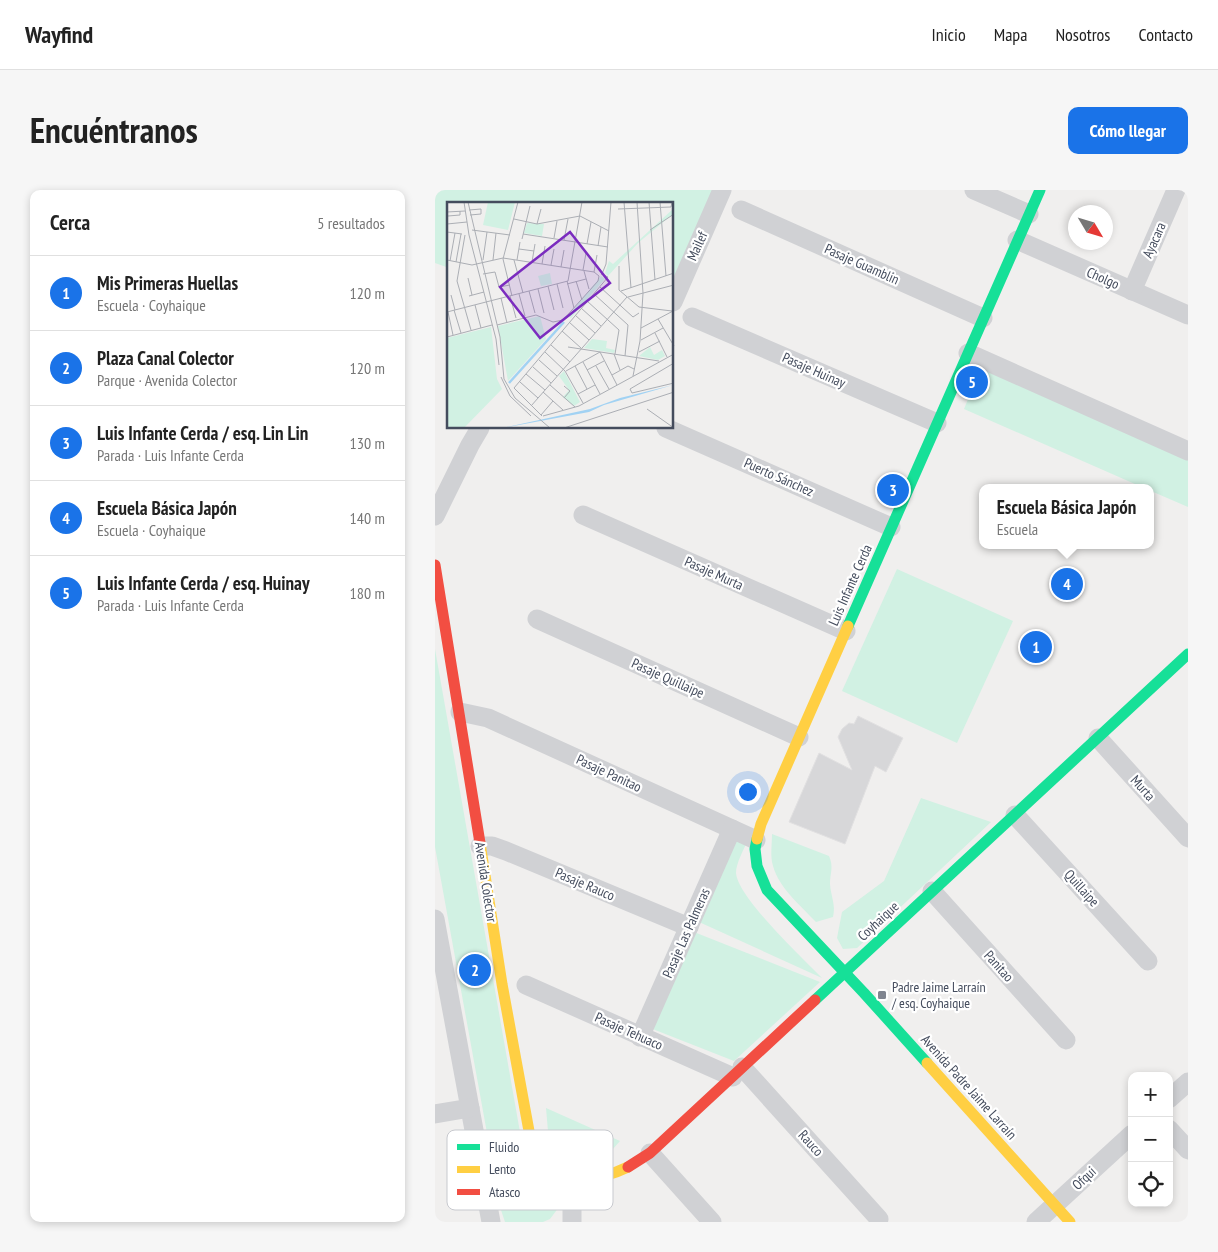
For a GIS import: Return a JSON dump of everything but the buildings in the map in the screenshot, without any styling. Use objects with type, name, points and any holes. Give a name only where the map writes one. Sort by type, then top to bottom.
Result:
[{"type":"street","name":"Mailef","points":[[674,300],[722,190]]},
{"type":"street","points":[[974,190],[1029,214]]},
{"type":"street","name":"Luis Infante Cerda","points":[[845,973],[761,882],[755,863],[756,840],[761,824],[799,737],[1040,190]]},
{"type":"street","name":"Ayacara","points":[[1132,291],[1176,190]]},
{"type":"street","name":"Pasaje Guamblin","points":[[741,210],[983,318]]},
{"type":"street","name":"Cholgo","points":[[1017,240],[1188,315]]},
{"type":"street","name":"Pasaje Huinay","points":[[692,317],[937,424]]},
{"type":"street","points":[[968,352],[1188,451]]},
{"type":"street","points":[[435,516],[472,440],[479,429]]},
{"type":"street","name":"Puerto Sánchez","points":[[668,429],[891,527]]},
{"type":"street","name":"Pasaje Murta","points":[[583,515],[846,631]]},
{"type":"street","name":"Avenida Colector","points":[[435,565],[502,984],[530,1130]]},
{"type":"street","name":"Pasaje Quillaipe","points":[[537,619],[799,737]]},
{"type":"street","name":"Coyhaique","points":[[613,1174],[638,1162],[650,1153],[1187,658]]},
{"type":"street","name":"Pasaje Panitao","points":[[460,712],[488,718],[756,840]]},
{"type":"street","name":"Murta","points":[[1098,738],[1188,838]]},
{"type":"street","name":"Quillaipe","points":[[1015,815],[1148,961]]},
{"type":"street","name":"Pasaje Las Palmeras","points":[[640,1037],[733,829]]},
{"type":"street","name":"Pasaje Rauco","points":[[480,846],[492,846],[506,851],[689,927]]},
{"type":"street","name":"Panitao","points":[[932,892],[1067,1040]]},
{"type":"street","points":[[435,918],[443,1001],[470,1108],[473,1130]]},
{"type":"street","name":"Avenida Padre Jaime Larraín","points":[[845,973],[1070,1222]]},
{"type":"street","name":"Pasaje Tehuaco","points":[[526,985],[640,1037],[737,1072]]},
{"type":"street","name":"Rauco","points":[[737,1072],[879,1219]]},
{"type":"street","points":[[1173,1095],[1188,1082]]},
{"type":"street","points":[[435,1114],[470,1108]]},
{"type":"street","points":[[1173,1133],[1188,1150]]},
{"type":"street","name":"Ofqui","points":[[1036,1222],[1128,1138]]},
{"type":"street","points":[[650,1153],[712,1222]]},
{"type":"green space","points":[[435,190],[713,190],[674,280],[674,202],[447,202],[447,267],[435,263]]},
{"type":"green space","points":[[983,362],[1188,453],[1188,507],[1154,492],[1154,484],[1135,484],[964,409]]},
{"type":"green space","points":[[897,569],[1013,621],[957,743],[842,691]]},
{"type":"green space","points":[[435,649],[520,1130],[486,1130],[435,847]]},
{"type":"green space","points":[[921,798],[991,822],[857,948],[843,949],[837,938],[842,912],[884,881]]},
{"type":"green space","points":[[772,834],[829,856],[832,867],[830,884],[834,905],[833,917],[816,922],[785,889],[773,866],[771,854]]},
{"type":"green space","points":[[734,835],[748,840],[736,869],[739,884],[747,897],[772,927],[822,978],[699,922]]},
{"type":"green space","points":[[694,932],[820,982],[734,1061],[650,1028]]},
{"type":"green space","points":[[546,1108],[595,1130],[548,1130]]},
{"type":"green space","points":[[613,1138],[620,1141],[613,1149]]},
{"type":"green space","points":[[501,1210],[557,1210],[550,1219],[543,1222],[505,1222]]},
{"type":"traffic: fast","points":[[848,626],[1040,190]]},
{"type":"traffic: fast","points":[[815,1000],[1188,654]]},
{"type":"traffic: fast","points":[[757,839],[755,849],[757,866],[767,890],[927,1063]]},
{"type":"traffic: slow","points":[[757,839],[761,824],[848,626]]},
{"type":"traffic: slow","points":[[480,843],[502,984],[529,1130]]},
{"type":"traffic: slow","points":[[927,1063],[1070,1222]]},
{"type":"traffic: slow","points":[[613,1173],[628,1167]]},
{"type":"traffic: jam","points":[[435,565],[480,843]]},
{"type":"traffic: jam","points":[[628,1167],[650,1153],[815,1000]]},
{"type":"place","name":"Luis Infante Cerda / esq. Huinay","points":[[972,382]]},
{"type":"place","name":"Luis Infante Cerda / esq. Lin Lin","points":[[893,490]]},
{"type":"place","name":"Escuela Básica Japón","points":[[1067,584]]},
{"type":"place","name":"Mis Primeras Huellas","points":[[1036,647]]},
{"type":"place","name":"Plaza Canal Colector","points":[[475,970]]},
{"type":"place","name":"Padre Jaime Larraín / esq. Coyhaique","points":[[882,995]]}]
